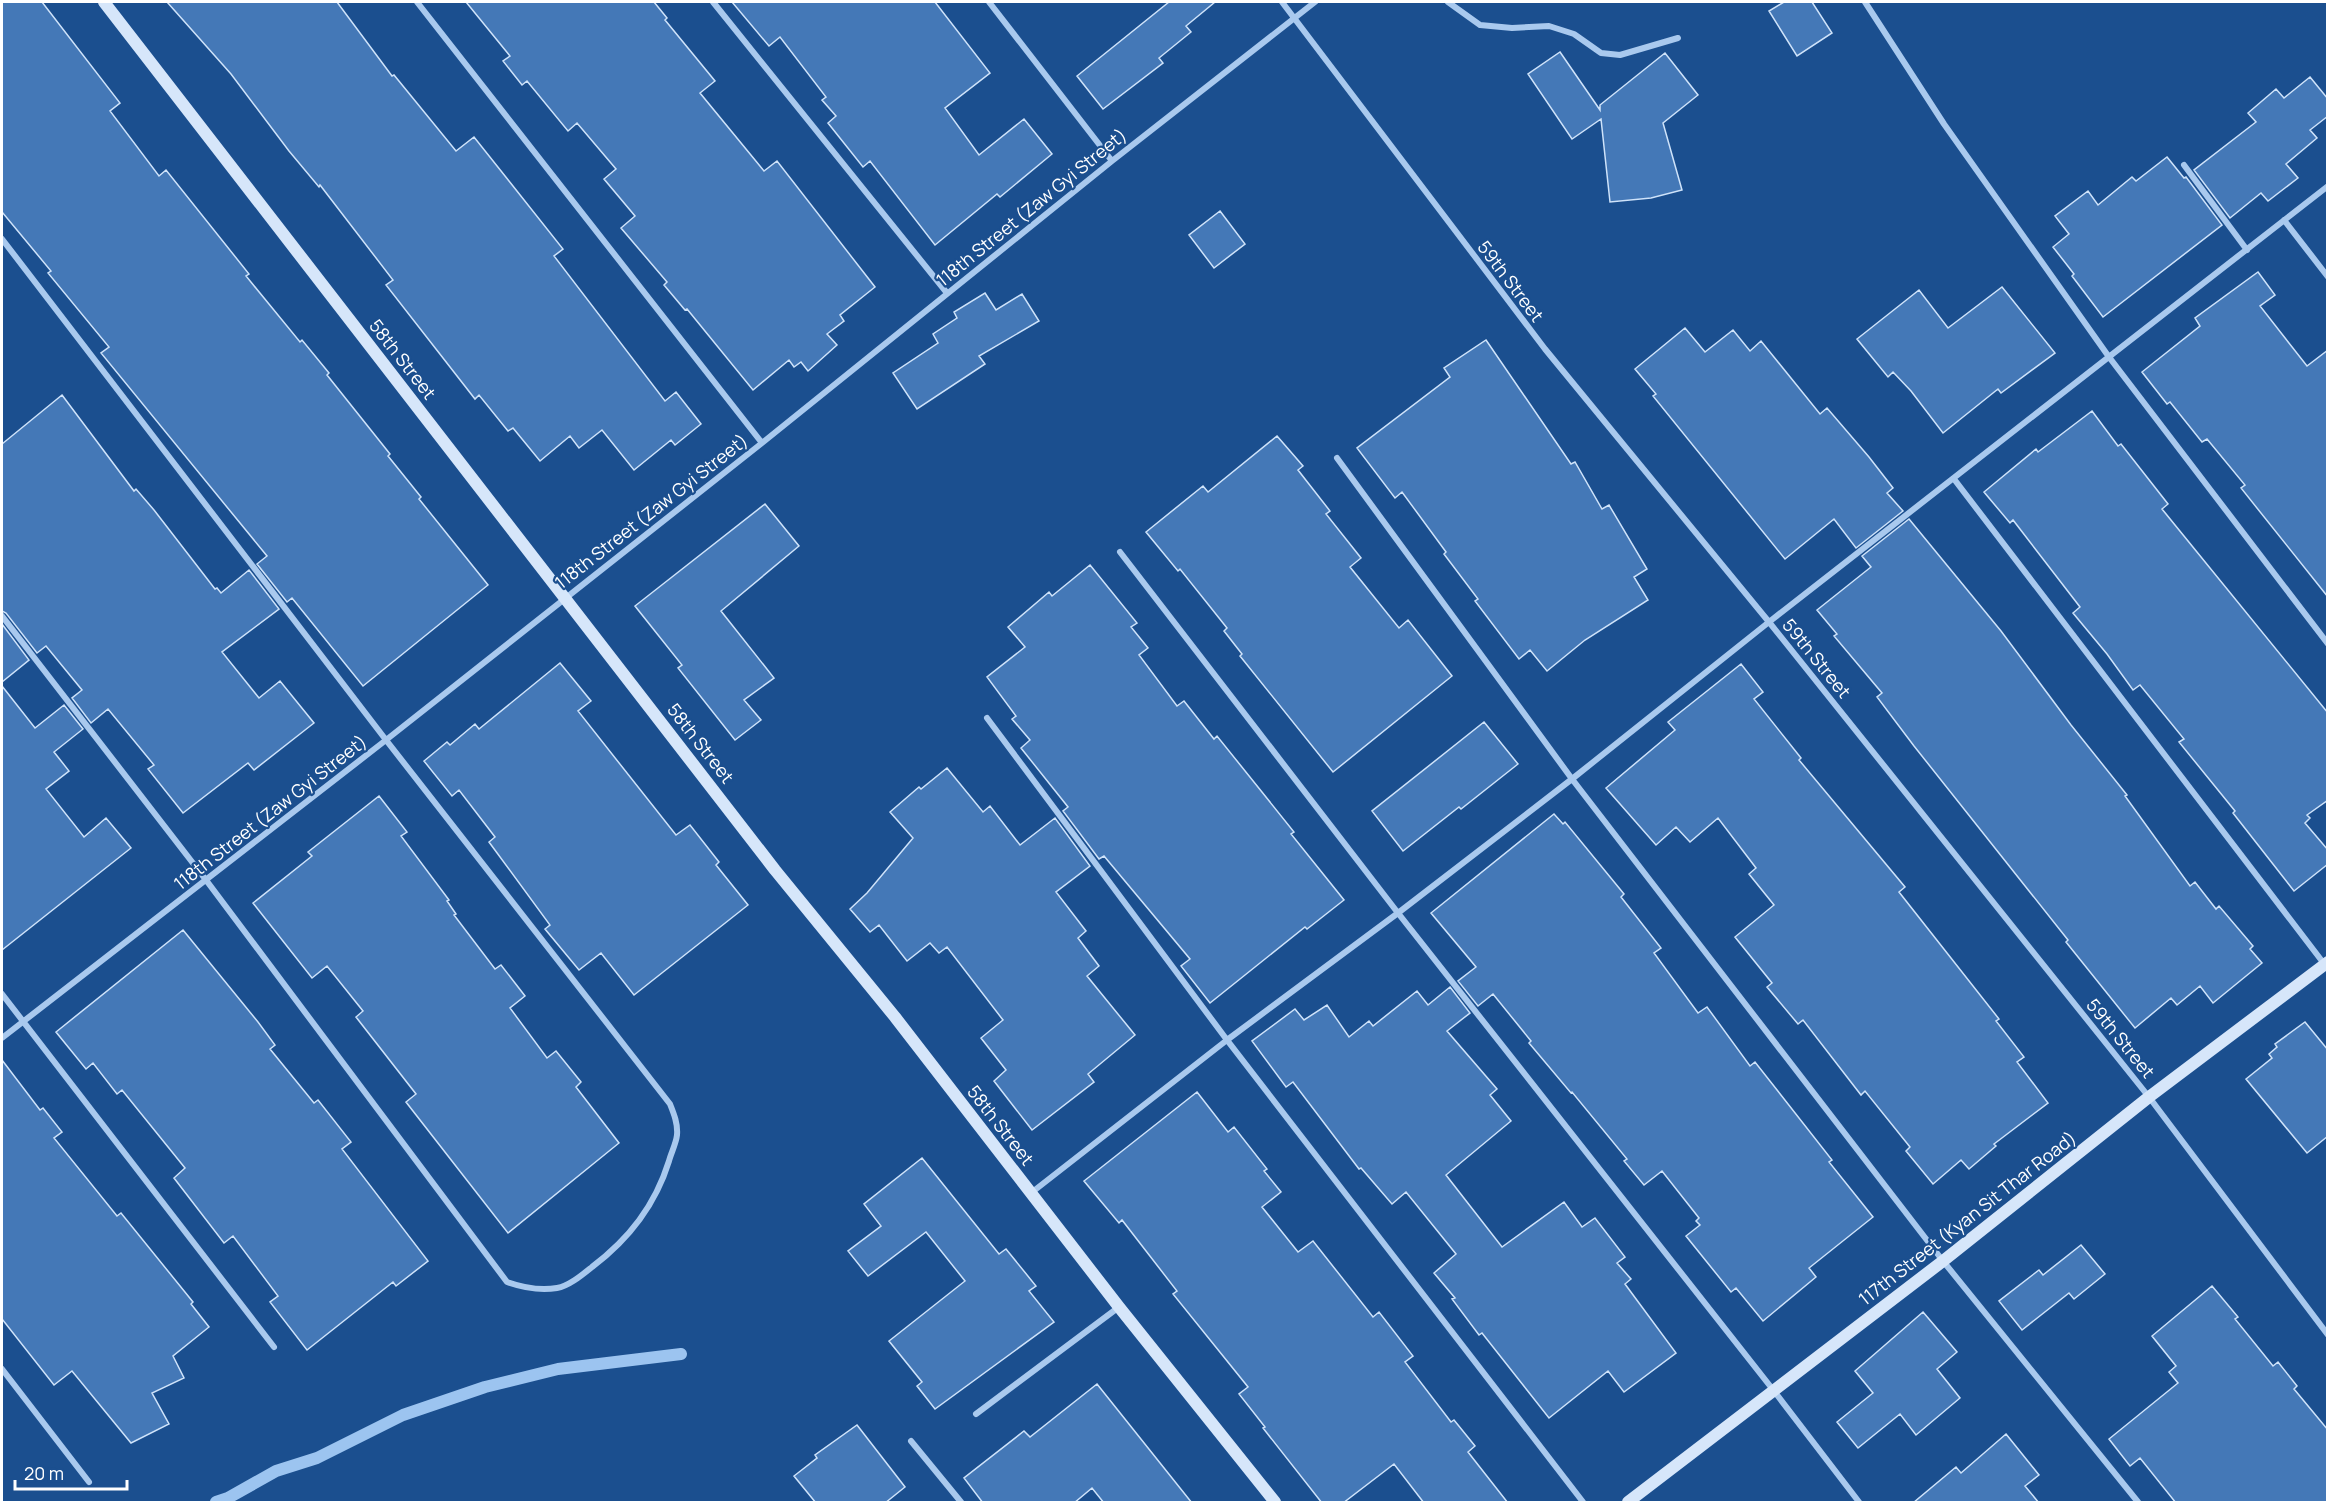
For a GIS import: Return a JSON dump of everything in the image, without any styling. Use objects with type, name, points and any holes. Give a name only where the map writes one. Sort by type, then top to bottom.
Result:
[{"type":"main road","name":"58th Street","points":[[104,2],[775,870],[862,975],[1119,1307],[1275,1503]]},
{"type":"main road","name":"117th Street (Kyan Sit Thar Road)","points":[[1628,1503],[1943,1261],[2149,1097],[2327,965]]},
{"type":"street","points":[[417,2],[762,443]]},
{"type":"street","points":[[713,2],[947,293]]},
{"type":"street","points":[[989,2],[1112,161]]},
{"type":"street","name":"59th Street","points":[[1282,2],[1545,349],[1769,622],[2149,1097],[2328,1335]]},
{"type":"street","name":"118th Street (Zaw Gyi Street)","points":[[2,1038],[386,740],[1315,2]]},
{"type":"street","points":[[1448,2],[1480,25],[1512,28],[1550,26],[1574,34],[1601,53],[1620,55],[1678,38]]},
{"type":"street","points":[[1865,2],[1944,124],[2109,357],[2328,644]]},
{"type":"street","points":[[2184,165],[2247,250]]},
{"type":"street","points":[[1031,1193],[1227,1040],[1398,913],[1572,779],[1769,622],[2328,186]]},
{"type":"street","points":[[2284,220],[2328,276]]},
{"type":"street","points":[[2,239],[386,740],[670,1104],[676,1118],[677,1136],[664,1177],[652,1204],[612,1252],[581,1275],[558,1288],[526,1289],[507,1282],[206,880],[2,616]]},
{"type":"street","points":[[1337,458],[1572,779],[1943,1261],[2138,1503]]},
{"type":"street","points":[[1954,479],[2327,965]]},
{"type":"street","points":[[1120,552],[1398,913],[1774,1391],[1859,1503]]},
{"type":"street","points":[[987,718],[1227,1040],[1583,1503]]},
{"type":"street","points":[[2,994],[274,1347]]},
{"type":"street","points":[[976,1414],[1119,1307]]},
{"type":"street","points":[[2,1369],[89,1482]]},
{"type":"street","points":[[911,1441],[961,1503]]},
{"type":"building","points":[[2,2],[42,2],[120,103],[110,111],[159,176],[166,170],[249,274],[246,276],[300,342],[302,340],[329,373],[327,375],[421,497],[419,499],[488,585],[363,686],[292,598],[287,602],[257,564],[267,556],[101,353],[109,347],[48,273],[51,271],[2,212]]},
{"type":"building","points":[[167,2],[337,2],[392,76],[394,75],[456,151],[474,137],[563,249],[554,256],[665,401],[676,392],[701,424],[675,445],[671,440],[634,470],[602,430],[579,448],[570,436],[540,461],[513,428],[508,431],[479,395],[475,399],[386,285],[393,280],[320,185],[319,187],[289,151],[231,74]]},
{"type":"building","points":[[466,2],[654,2],[667,18],[665,20],[715,81],[700,93],[764,171],[777,161],[875,287],[840,315],[844,321],[827,334],[837,345],[808,371],[801,362],[794,367],[789,360],[753,390],[687,309],[685,310],[664,285],[667,282],[621,228],[635,216],[604,179],[616,169],[577,123],[568,131],[527,81],[522,85],[503,61],[510,56]]},
{"type":"building","points":[[732,2],[935,2],[990,73],[945,108],[979,155],[1024,119],[1052,154],[1000,197],[997,194],[935,245],[870,161],[863,167],[828,123],[836,116],[822,100],[826,97],[780,37],[769,46]]},
{"type":"building","points":[[1169,2],[1215,2],[1186,26],[1191,32],[1159,58],[1163,63],[1103,109],[1077,76]]},
{"type":"building","points":[[1784,2],[1812,2],[1832,33],[1797,56],[1769,11]]},
{"type":"building","points":[[1560,52],[1600,110],[1600,105],[1665,53],[1698,95],[1663,123],[1682,190],[1651,198],[1610,202],[1601,119],[1572,139],[1528,74]]},
{"type":"building","points":[[2310,77],[2328,99],[2328,116],[2310,130],[2317,138],[2286,164],[2298,178],[2268,201],[2261,193],[2230,218],[2194,170],[2256,122],[2248,113],[2276,89],[2284,98]]},
{"type":"building","points":[[2167,157],[2184,178],[2186,177],[2222,225],[2103,317],[2053,247],[2069,234],[2055,216],[2088,191],[2098,205],[2132,177],[2136,181]]},
{"type":"building","points":[[1220,211],[1245,244],[1214,268],[1189,235]]},
{"type":"building","points":[[2258,272],[2275,295],[2260,306],[2307,366],[2328,350],[2328,597],[2241,488],[2245,485],[2207,439],[2202,442],[2170,402],[2167,404],[2142,372],[2200,326],[2195,318]]},
{"type":"building","points":[[2002,287],[2055,353],[2001,393],[1998,389],[1943,433],[1911,391],[1893,372],[1888,377],[1857,339],[1919,290],[1948,328]]},
{"type":"building","points":[[985,293],[996,310],[1022,294],[1039,321],[979,356],[985,364],[917,409],[893,373],[938,343],[933,334],[957,318],[954,312]]},
{"type":"building","points":[[1685,328],[1705,352],[1733,330],[1750,351],[1761,341],[1820,414],[1827,408],[1869,457],[1893,488],[1887,493],[1903,511],[1856,548],[1834,519],[1785,559],[1653,396],[1656,394],[1635,369]]},
{"type":"building","points":[[1486,340],[1571,464],[1575,462],[1602,509],[1609,505],[1647,569],[1634,577],[1648,600],[1585,640],[1547,671],[1530,650],[1519,659],[1475,601],[1478,599],[1402,492],[1395,498],[1357,448],[1450,377],[1444,368]]},
{"type":"building","points":[[62,395],[134,491],[136,489],[154,510],[215,589],[217,588],[221,593],[249,570],[279,609],[222,652],[259,698],[280,681],[314,723],[254,770],[248,763],[183,813],[148,769],[154,765],[108,709],[91,723],[72,698],[82,690],[46,646],[37,653],[2,611],[2,444]]},
{"type":"building","points":[[2092,411],[2118,446],[2121,444],[2168,504],[2162,509],[2328,713],[2328,800],[2307,815],[2310,818],[2305,823],[2328,850],[2328,864],[2294,891],[2233,813],[2235,811],[2179,742],[2184,739],[2140,685],[2133,690],[2073,613],[2080,607],[2013,520],[2010,523],[1984,492],[2036,449],[2038,452]]},
{"type":"building","points":[[1277,436],[1303,466],[1298,470],[1330,511],[1326,514],[1361,558],[1350,567],[1399,628],[1408,620],[1452,676],[1333,772],[1240,656],[1242,654],[1224,631],[1227,628],[1180,569],[1178,571],[1146,532],[1203,486],[1208,492]]},
{"type":"building","points":[[765,504],[799,546],[721,611],[774,678],[744,700],[761,720],[735,740],[678,668],[682,665],[635,606]]},
{"type":"building","points":[[1909,519],[2001,631],[2127,795],[2125,796],[2190,886],[2195,882],[2216,909],[2219,906],[2253,946],[2250,949],[2262,963],[2213,1003],[2200,986],[2177,1005],[2171,998],[2135,1028],[1914,746],[1877,697],[1882,693],[1834,636],[1837,634],[1817,610],[1871,567],[1862,556]]},
{"type":"building","points":[[1090,565],[1137,623],[1131,627],[1148,648],[1139,655],[1177,706],[1184,701],[1214,739],[1217,736],[1294,832],[1291,834],[1344,900],[1307,929],[1305,927],[1210,1003],[1181,966],[1190,959],[1104,856],[1099,859],[1063,811],[1068,807],[1021,748],[1030,740],[1012,719],[1016,716],[987,677],[1025,647],[1008,627],[1049,592],[1052,596]]},
{"type":"building","points":[[2,624],[29,660],[2,682]]},
{"type":"building","points":[[560,663],[591,701],[578,711],[676,835],[690,825],[719,862],[716,865],[748,905],[634,995],[601,953],[579,970],[545,929],[550,925],[489,842],[495,837],[459,790],[452,796],[424,761],[447,742],[450,745],[475,724],[479,729]]},
{"type":"building","points":[[1741,664],[1763,692],[1754,699],[1801,758],[1799,760],[1905,887],[1899,892],[1999,1019],[1996,1021],[2024,1057],[2017,1062],[2048,1103],[1994,1144],[1996,1146],[1969,1169],[1961,1160],[1933,1184],[1906,1151],[1910,1147],[1865,1091],[1861,1095],[1803,1020],[1798,1024],[1767,987],[1772,983],[1735,937],[1774,905],[1749,874],[1756,868],[1718,818],[1690,842],[1676,827],[1656,845],[1606,788],[1675,730],[1668,722]]},
{"type":"building","points":[[2,686],[35,728],[64,705],[83,729],[54,752],[69,771],[46,789],[84,837],[106,818],[131,848],[2,950]]},
{"type":"building","points":[[1484,722],[1518,764],[1403,851],[1372,811]]},
{"type":"building","points":[[947,768],[983,812],[990,806],[1020,845],[1055,818],[1090,866],[1056,892],[1086,931],[1078,938],[1099,966],[1087,976],[1135,1035],[1088,1074],[1094,1082],[1032,1130],[994,1081],[1006,1070],[981,1038],[1003,1020],[947,947],[939,953],[930,943],[907,961],[879,925],[870,932],[850,909],[867,893],[913,838],[890,812],[919,787],[921,789]]},
{"type":"building","points":[[379,796],[407,832],[401,836],[449,900],[447,901],[456,914],[454,915],[495,969],[501,965],[525,996],[510,1008],[547,1058],[556,1051],[581,1082],[576,1087],[619,1143],[508,1233],[406,1102],[416,1094],[356,1017],[363,1011],[327,966],[312,978],[253,903],[312,856],[308,852]]},
{"type":"building","points":[[1554,814],[1563,824],[1565,822],[1624,894],[1621,897],[1661,948],[1654,953],[1698,1013],[1707,1007],[1750,1066],[1755,1062],[1832,1160],[1829,1162],[1873,1217],[1809,1268],[1816,1277],[1763,1321],[1736,1288],[1731,1292],[1686,1236],[1700,1225],[1696,1221],[1699,1218],[1662,1171],[1644,1185],[1624,1161],[1627,1159],[1529,1043],[1531,1041],[1493,994],[1478,1006],[1458,981],[1476,967],[1431,913]]},
{"type":"building","points":[[183,930],[275,1045],[270,1049],[314,1103],[318,1100],[351,1142],[342,1149],[428,1261],[396,1286],[393,1282],[307,1350],[270,1302],[278,1296],[233,1236],[224,1243],[174,1178],[185,1168],[122,1090],[117,1094],[93,1063],[86,1069],[56,1032]]},
{"type":"building","points":[[1450,987],[1470,1013],[1447,1031],[1497,1089],[1490,1095],[1511,1121],[1446,1175],[1502,1247],[1564,1202],[1582,1227],[1595,1218],[1625,1257],[1617,1263],[1631,1279],[1625,1284],[1676,1353],[1624,1392],[1608,1371],[1549,1418],[1482,1333],[1479,1335],[1452,1299],[1455,1298],[1434,1273],[1456,1254],[1406,1192],[1392,1204],[1361,1168],[1359,1169],[1293,1082],[1286,1087],[1252,1041],[1295,1009],[1304,1020],[1327,1005],[1349,1037],[1369,1021],[1373,1026],[1417,991],[1428,1005]]},
{"type":"building","points":[[2305,1022],[2328,1050],[2328,1136],[2307,1153],[2246,1079],[2272,1058],[2269,1054],[2277,1047],[2275,1044]]},
{"type":"building","points":[[2,1060],[40,1110],[43,1108],[62,1132],[54,1138],[117,1216],[121,1213],[193,1302],[191,1304],[209,1327],[173,1356],[184,1378],[152,1393],[169,1424],[131,1443],[72,1371],[54,1385],[2,1319]]},
{"type":"building","points":[[1197,1092],[1228,1132],[1234,1127],[1267,1169],[1264,1171],[1281,1192],[1262,1207],[1298,1252],[1313,1241],[1373,1317],[1379,1312],[1413,1356],[1405,1362],[1451,1422],[1454,1420],[1475,1446],[1468,1452],[1508,1503],[1424,1503],[1394,1464],[1343,1503],[1322,1503],[1263,1428],[1265,1427],[1239,1394],[1248,1387],[1173,1294],[1177,1291],[1122,1220],[1119,1223],[1084,1181]]},
{"type":"building","points":[[922,1158],[999,1254],[1006,1249],[1036,1286],[1029,1291],[1054,1322],[935,1409],[917,1386],[922,1382],[889,1341],[965,1281],[926,1232],[868,1276],[848,1251],[881,1226],[864,1204]]},
{"type":"building","points":[[2081,1245],[2105,1274],[2074,1299],[2069,1293],[2022,1330],[1999,1301],[2039,1270],[2043,1275]]},
{"type":"building","points":[[2212,1286],[2238,1317],[2235,1319],[2273,1366],[2278,1362],[2297,1386],[2294,1389],[2328,1430],[2328,1503],[2176,1503],[2140,1458],[2130,1466],[2109,1439],[2178,1383],[2169,1372],[2176,1366],[2152,1336]]},
{"type":"building","points":[[1923,1312],[1957,1352],[1937,1369],[1960,1398],[1916,1435],[1900,1414],[1858,1448],[1837,1422],[1873,1393],[1855,1371]]},
{"type":"building","points":[[1097,1384],[1192,1503],[1104,1503],[1092,1488],[1074,1503],[983,1503],[964,1478],[1024,1431],[1030,1437]]},
{"type":"building","points":[[857,1425],[905,1487],[885,1503],[816,1503],[794,1476],[817,1458],[815,1455]]},
{"type":"building","points":[[2006,1434],[2039,1475],[2025,1486],[2039,1503],[1913,1503],[1956,1467],[1961,1473]]},
{"type":"waterway","points":[[216,1502],[228,1498],[276,1471],[317,1458],[403,1415],[485,1387],[558,1369],[681,1354]]}]
